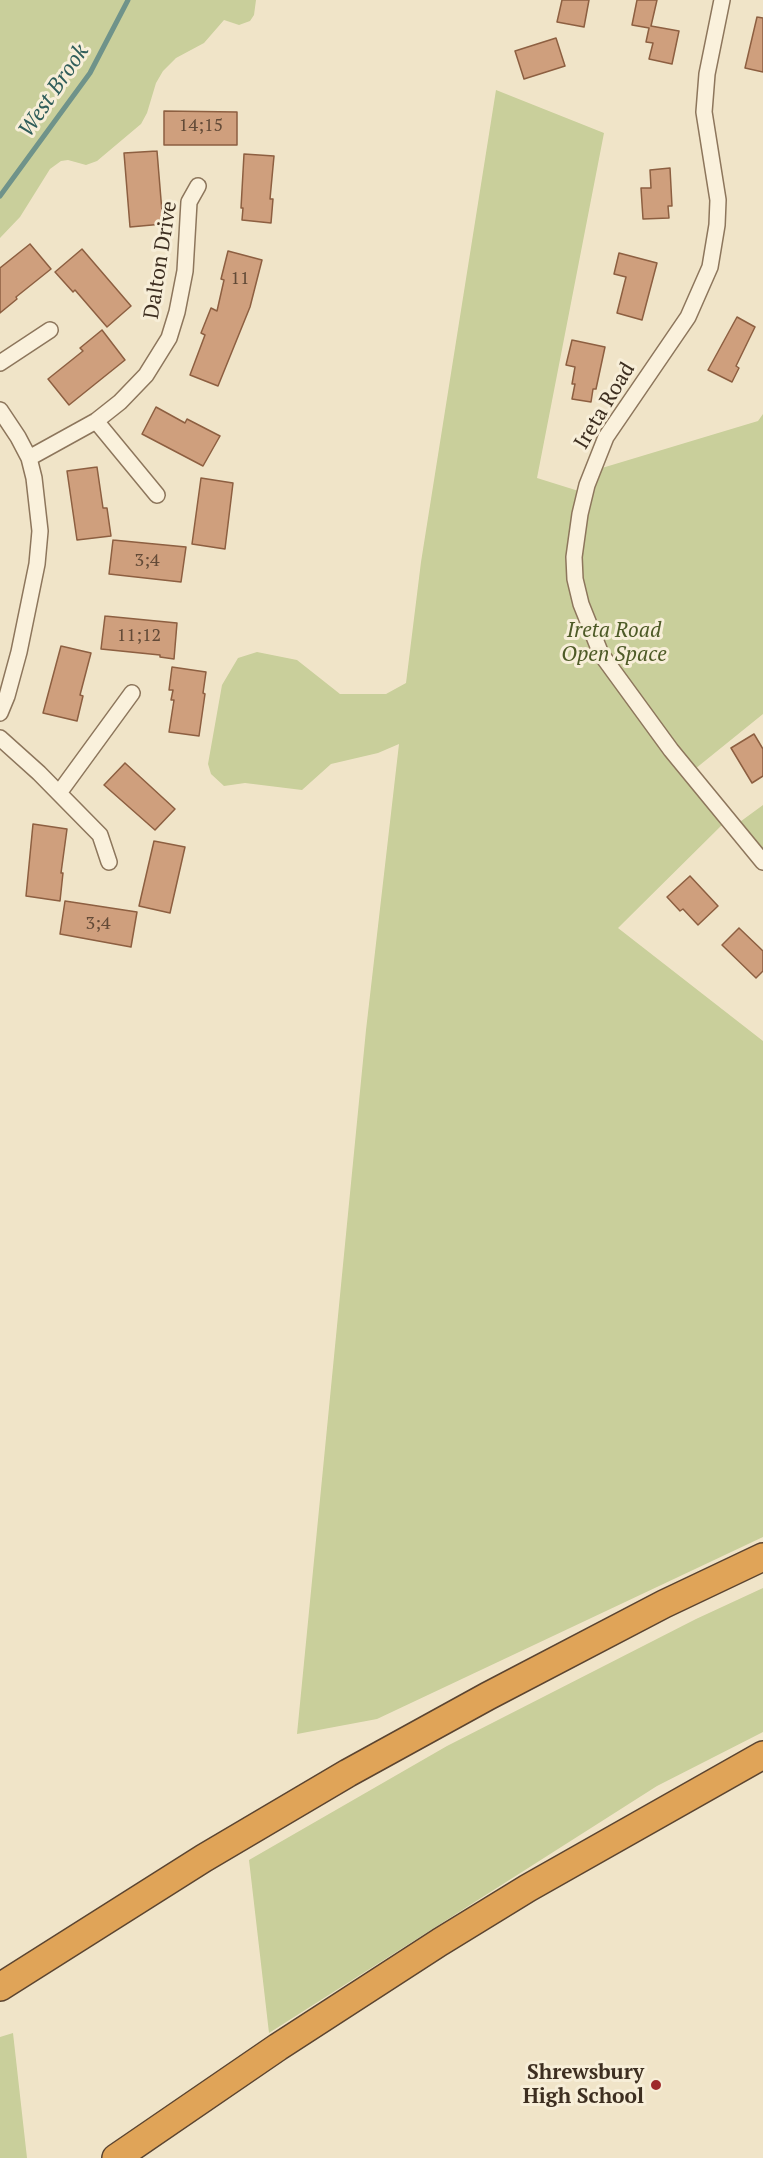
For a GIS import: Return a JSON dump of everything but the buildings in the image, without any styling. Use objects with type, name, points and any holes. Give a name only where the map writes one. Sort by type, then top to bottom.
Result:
[{"type":"highway","points":[[0,1988],[204,1858],[348,1773],[498,1690],[664,1604],[763,1557]]},
{"type":"highway","points":[[116,2158],[268,2054],[440,1942],[547,1877],[763,1755]]},
{"type":"street","name":"Ireta Road","points":[[722,0],[707,74],[704,104],[718,200],[717,225],[710,267],[688,317],[606,437],[587,484],[580,514],[574,557],[575,579],[581,604],[601,654],[671,750],[763,862]]},
{"type":"street","name":"Dalton Drive","points":[[28,458],[96,421],[120,402],[146,375],[169,338],[177,312],[185,271],[189,202],[198,186]]},
{"type":"street","points":[[0,363],[50,330]]},
{"type":"street","points":[[0,410],[18,437],[28,458],[37,501],[40,531],[37,564],[19,652],[7,696],[0,712]]},
{"type":"street","points":[[96,421],[157,495]]},
{"type":"street","points":[[59,793],[132,693]]},
{"type":"street","points":[[0,738],[100,835],[109,862]]},
{"type":"green space","points":[[0,0],[256,0],[254,15],[250,21],[239,25],[224,20],[204,43],[176,58],[163,71],[156,83],[147,113],[141,124],[97,161],[86,165],[68,160],[61,161],[50,169],[20,217],[0,238]]},
{"type":"green space","name":"Ireta Road Open Space","points":[[496,90],[604,133],[537,478],[585,493],[592,471],[758,421],[763,414],[763,714],[690,773],[727,820],[618,928],[763,1041],[763,1537],[377,1719],[297,1734],[366,1030],[399,744],[378,753],[331,764],[302,790],[245,783],[224,786],[211,774],[208,764],[222,685],[238,658],[257,652],[297,660],[340,694],[386,694],[406,683],[421,562]]},
{"type":"green space","points":[[763,805],[763,860],[733,827]]},
{"type":"green space","points":[[763,1588],[763,1732],[657,1786],[269,2033],[249,1860],[447,1746],[696,1619]]},
{"type":"green space","points":[[13,2033],[27,2158],[0,2158],[0,2037]]},
{"type":"waterway","name":"West Brook","points":[[0,196],[90,73],[128,0]]},
{"type":"place","name":"Shrewsbury High School","points":[[656,2085]]}]
